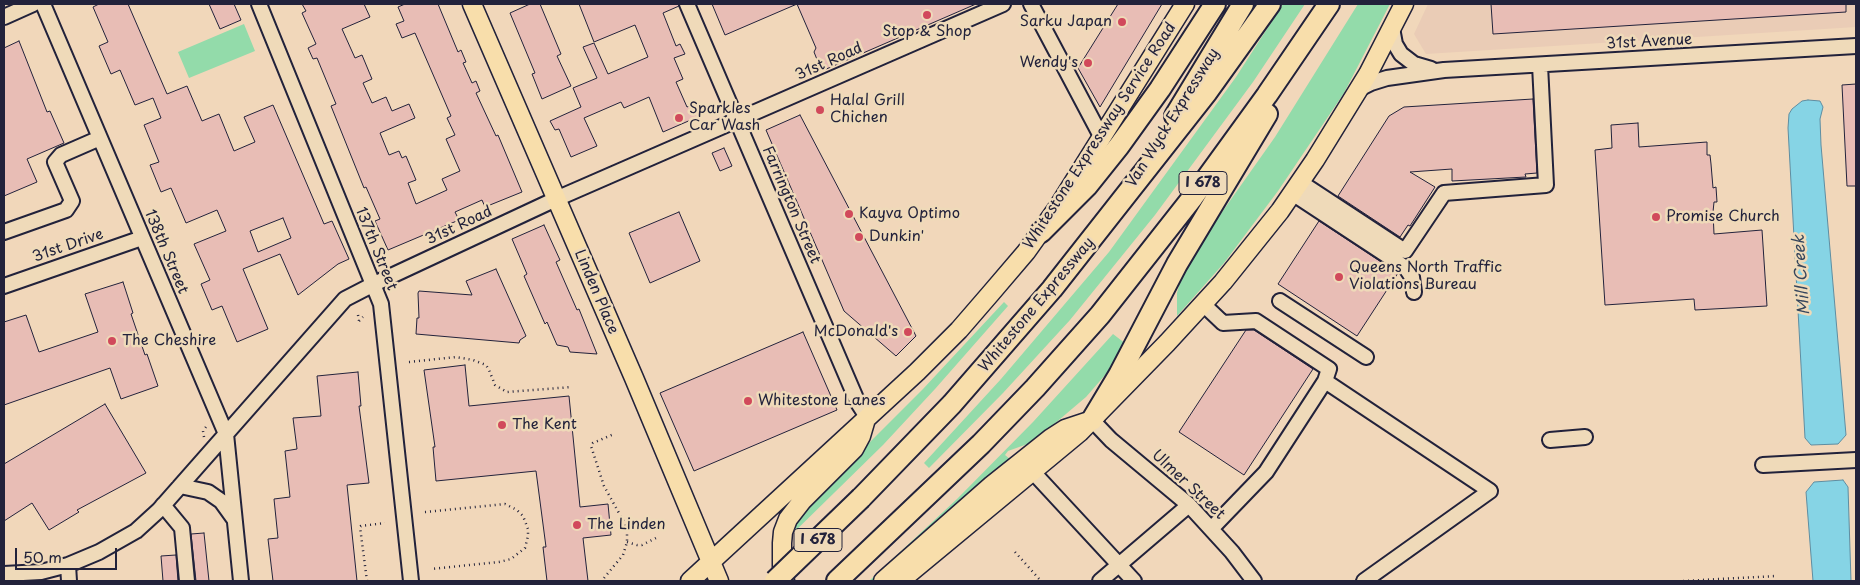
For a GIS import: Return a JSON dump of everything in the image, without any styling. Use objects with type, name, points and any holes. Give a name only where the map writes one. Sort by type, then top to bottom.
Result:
[{"type":"highway","points":[[1041,232],[1086,186],[1108,160],[1160,89],[1215,4]]},
{"type":"highway","name":"Van Wyck Expressway","points":[[1099,230],[1155,149],[1242,4]]},
{"type":"highway","name":"Whitestone Expressway","points":[[775,581],[862,498],[986,366],[1047,295],[1208,92],[1270,4]]},
{"type":"highway","points":[[1092,420],[1120,375],[1176,264],[1236,168],[1330,4]]},
{"type":"highway","name":"I 678","points":[[837,581],[975,450],[1065,354],[1116,295],[1193,197],[1330,4]]},
{"type":"main road","name":"Linden Place","points":[[472,4],[634,378],[719,581]]},
{"type":"main road","points":[[900,581],[1092,420],[1203,304],[1249,250],[1296,188],[1359,89],[1404,4]]},
{"type":"main road","name":"Whitestone Expressway Service Road","points":[[690,581],[917,372],[959,330],[1006,276],[1041,232],[1102,138],[1181,6]]},
{"type":"main road","points":[[785,581],[782,566],[782,543],[783,532],[788,519],[854,449],[861,436],[867,416]]},
{"type":"main road","points":[[884,581],[992,485],[1051,438],[1065,429],[1092,420]]},
{"type":"street","points":[[4,16],[33,4]]},
{"type":"street","name":"138th Street","points":[[43,4],[226,434],[241,581]]},
{"type":"street","name":"137th Street","points":[[259,4],[374,284],[382,314],[411,581]]},
{"type":"street","name":"Farrington Street","points":[[687,4],[858,403],[867,416]]},
{"type":"street","name":"31st Road","points":[[4,574],[41,572],[68,565],[99,552],[136,531],[164,505],[345,299],[556,199],[1003,4]]},
{"type":"street","points":[[1031,4],[1102,138]]},
{"type":"street","name":"31st Avenue","points":[[1392,28],[1395,44],[1404,58],[1420,66],[1444,70]]},
{"type":"street","name":"31st Avenue","points":[[1359,89],[1372,82],[1387,78],[1444,70],[1856,46]]},
{"type":"street","points":[[1296,188],[1405,251],[1444,193],[1546,185],[1540,64]]},
{"type":"street","points":[[4,232],[66,210],[72,201],[55,162],[61,155],[100,138]]},
{"type":"street","points":[[1296,188],[1406,268],[1412,277],[1414,292]]},
{"type":"street","name":"31st Drive","points":[[4,286],[142,238]]},
{"type":"street","points":[[1280,301],[1366,357]]},
{"type":"street","points":[[1203,304],[1223,322],[1256,321],[1329,369],[1325,381],[1266,472],[1212,528]]},
{"type":"street","points":[[1325,381],[1490,491],[1364,581]]},
{"type":"street","name":"Ulmer Street","points":[[1092,420],[1111,440],[1189,504],[1212,528],[1254,581]]},
{"type":"street","points":[[1550,440],[1585,437]]},
{"type":"street","points":[[1763,465],[1856,460]]},
{"type":"street","points":[[1032,472],[1134,581]]},
{"type":"street","points":[[180,486],[208,492],[221,501],[235,520]]},
{"type":"street","points":[[1100,581],[1189,504]]},
{"type":"street","points":[[164,505],[182,528],[187,581]]},
{"type":"street","points":[[68,565],[69,581]]},
{"type":"path","points":[[358,316],[359,321],[363,317]]},
{"type":"path","points":[[409,362],[456,357],[473,360],[486,365],[495,385],[507,392],[572,387]]},
{"type":"path","points":[[204,437],[203,431],[206,427]]},
{"type":"path","points":[[604,578],[623,555],[627,542],[626,524],[604,486],[591,446],[614,434]]},
{"type":"path","points":[[425,512],[505,504],[517,510],[523,516],[528,529],[525,548],[511,559],[431,569]]},
{"type":"path","points":[[367,581],[360,527],[385,523]]},
{"type":"path","points":[[627,542],[637,545],[658,537]]},
{"type":"path","points":[[1015,552],[1041,581]]},
{"type":"path","points":[[1683,581],[1776,576]]},
{"type":"shaded area","points":[[1428,4],[1856,4],[1856,27],[1426,54],[1414,34]]},
{"type":"green space","points":[[1283,4],[1305,4],[1253,82],[1155,215],[1070,320],[1003,393],[929,468],[924,463],[1001,379],[1109,252],[1236,77]]},
{"type":"green space","points":[[1358,4],[1390,4],[1344,93],[1278,191],[1224,263],[1177,316],[1177,293],[1184,266],[1275,137]]},
{"type":"green space","points":[[244,24],[255,51],[189,78],[178,52]]},
{"type":"green space","points":[[1004,302],[1008,306],[935,389],[883,445],[786,540],[789,532],[807,505],[923,389]]},
{"type":"green space","points":[[1113,334],[1126,344],[1106,374],[1086,397],[1033,442],[1008,451],[1005,455],[1011,460],[878,581],[869,581],[957,499],[1033,422]]},
{"type":"water","name":"Mill Creek","points":[[1802,101],[1820,101],[1823,107],[1820,119],[1821,145],[1846,435],[1838,444],[1811,445],[1805,438],[1788,128],[1789,114],[1792,109]]},
{"type":"water","points":[[1843,480],[1848,487],[1851,581],[1813,581],[1806,492],[1814,482]]},
{"type":"building","points":[[99,4],[128,4],[167,94],[187,86],[202,121],[219,114],[234,151],[255,142],[244,117],[273,105],[324,224],[332,221],[349,259],[338,264],[298,295],[280,254],[243,269],[268,329],[237,342],[222,306],[212,310],[201,284],[210,280],[194,244],[226,231],[217,210],[186,223],[171,188],[161,192],[150,165],[159,162],[144,125],[161,118],[153,98],[135,105],[120,70],[111,74],[99,46],[108,42],[93,7]],"holes":[[[283,218],[291,238],[258,252],[250,231]]]},
{"type":"building","points":[[209,4],[234,4],[241,20],[220,29]]},
{"type":"building","points":[[302,4],[364,4],[370,17],[342,29],[355,58],[362,55],[372,79],[363,83],[372,103],[386,97],[392,111],[409,104],[415,118],[380,133],[389,155],[399,151],[402,158],[406,156],[416,180],[408,183],[416,204],[447,190],[442,179],[460,171],[446,139],[455,135],[447,118],[451,116],[415,33],[402,38],[396,24],[404,21],[398,7],[405,4],[438,4],[458,52],[461,50],[466,62],[463,63],[472,83],[476,81],[480,91],[476,93],[496,136],[498,135],[522,192],[485,207],[482,200],[455,212],[459,220],[388,250],[375,221],[380,219],[366,187],[364,188],[331,106],[336,104],[317,58],[313,59],[308,48],[316,44],[302,13],[306,11]]},
{"type":"building","points":[[530,4],[540,4],[561,54],[557,56],[571,86],[542,99],[532,74],[535,73],[510,13]]},
{"type":"building","points":[[579,4],[678,4],[679,6],[663,13],[676,46],[680,44],[685,54],[674,58],[683,79],[676,82],[687,107],[695,104],[700,116],[663,132],[649,97],[624,108],[621,102],[584,118],[597,146],[571,157],[559,129],[555,130],[550,121],[581,107],[573,88],[597,78],[583,47],[594,43],[608,74],[648,57],[635,25],[594,42]]},
{"type":"building","points":[[712,4],[797,4],[725,35]]},
{"type":"building","points":[[797,4],[976,4],[824,70],[820,67],[814,52],[816,48]]},
{"type":"building","points":[[1118,4],[1162,4],[1100,107],[1078,68]]},
{"type":"building","points":[[1491,4],[1846,4],[1846,12],[1493,34]]},
{"type":"building","points":[[19,41],[47,112],[50,111],[64,143],[27,159],[37,182],[4,196],[4,48]]},
{"type":"building","points":[[1856,84],[1856,186],[1847,186],[1842,85]]},
{"type":"building","points":[[1533,99],[1537,173],[1525,174],[1526,177],[1452,181],[1452,169],[1410,172],[1435,187],[1410,226],[1408,225],[1400,237],[1338,196],[1389,116],[1404,107]]},
{"type":"building","points":[[800,115],[916,336],[896,356],[844,311],[766,130]]},
{"type":"building","name":"Promise Church","points":[[1638,123],[1639,147],[1707,142],[1707,155],[1710,155],[1713,188],[1716,187],[1717,202],[1714,202],[1713,212],[1714,234],[1762,230],[1767,306],[1695,310],[1694,299],[1605,305],[1595,150],[1612,148],[1611,125]]},
{"type":"building","points":[[724,148],[732,166],[720,171],[712,153]]},
{"type":"building","points":[[679,212],[700,261],[650,283],[629,233]]},
{"type":"building","name":"Queens North Traffic Violations Bureau","points":[[1319,221],[1398,273],[1357,336],[1278,284]]},
{"type":"building","points":[[544,225],[560,260],[556,262],[577,310],[579,309],[597,354],[570,352],[568,347],[557,345],[547,322],[545,324],[524,276],[527,274],[512,239]]},
{"type":"building","points":[[496,269],[526,336],[519,343],[416,334],[417,318],[419,318],[419,291],[472,295],[466,281]]},
{"type":"building","points":[[123,282],[133,313],[131,314],[158,386],[121,399],[110,368],[4,405],[4,322],[26,315],[39,352],[98,332],[85,294]]},
{"type":"building","points":[[1246,330],[1254,330],[1313,369],[1244,475],[1179,432]]},
{"type":"building","name":"Whitestone Lanes","points":[[803,332],[837,410],[694,471],[660,393]]},
{"type":"building","name":"The Kent","points":[[465,365],[469,406],[569,396],[580,507],[608,504],[611,535],[583,538],[588,581],[547,581],[543,547],[546,547],[536,471],[436,481],[433,447],[435,447],[424,370]]},
{"type":"building","points":[[358,372],[361,406],[359,406],[369,483],[347,485],[357,581],[273,581],[268,539],[278,538],[274,499],[290,497],[285,451],[297,449],[293,418],[321,416],[317,376]]},
{"type":"building","points":[[105,404],[146,473],[77,510],[79,512],[49,530],[32,503],[4,521],[4,464]]},
{"type":"building","points":[[204,533],[209,581],[196,581],[191,534]]},
{"type":"building","points":[[176,555],[178,581],[163,581],[161,556]]},
{"type":"place","name":"Stop & Shop","points":[[927,15]]},
{"type":"place","name":"Sarku Japan","points":[[1122,22]]},
{"type":"place","name":"Wendy's","points":[[1088,63]]},
{"type":"place","name":"Halal Grill Chichen","points":[[820,110]]},
{"type":"place","name":"Sparkles Car Wash","points":[[679,118]]},
{"type":"place","name":"Kayva Optimo","points":[[849,214]]},
{"type":"place","name":"Promise Church","points":[[1656,217]]},
{"type":"place","name":"Dunkin'","points":[[859,237]]},
{"type":"place","name":"Queens North Traffic Violations Bureau","points":[[1339,277]]},
{"type":"place","name":"McDonald's","points":[[908,332]]},
{"type":"place","name":"The Cheshire","points":[[112,341]]},
{"type":"place","name":"Whitestone Lanes","points":[[748,401]]},
{"type":"place","name":"The Kent","points":[[502,425]]},
{"type":"place","name":"The Linden","points":[[577,525]]}]
